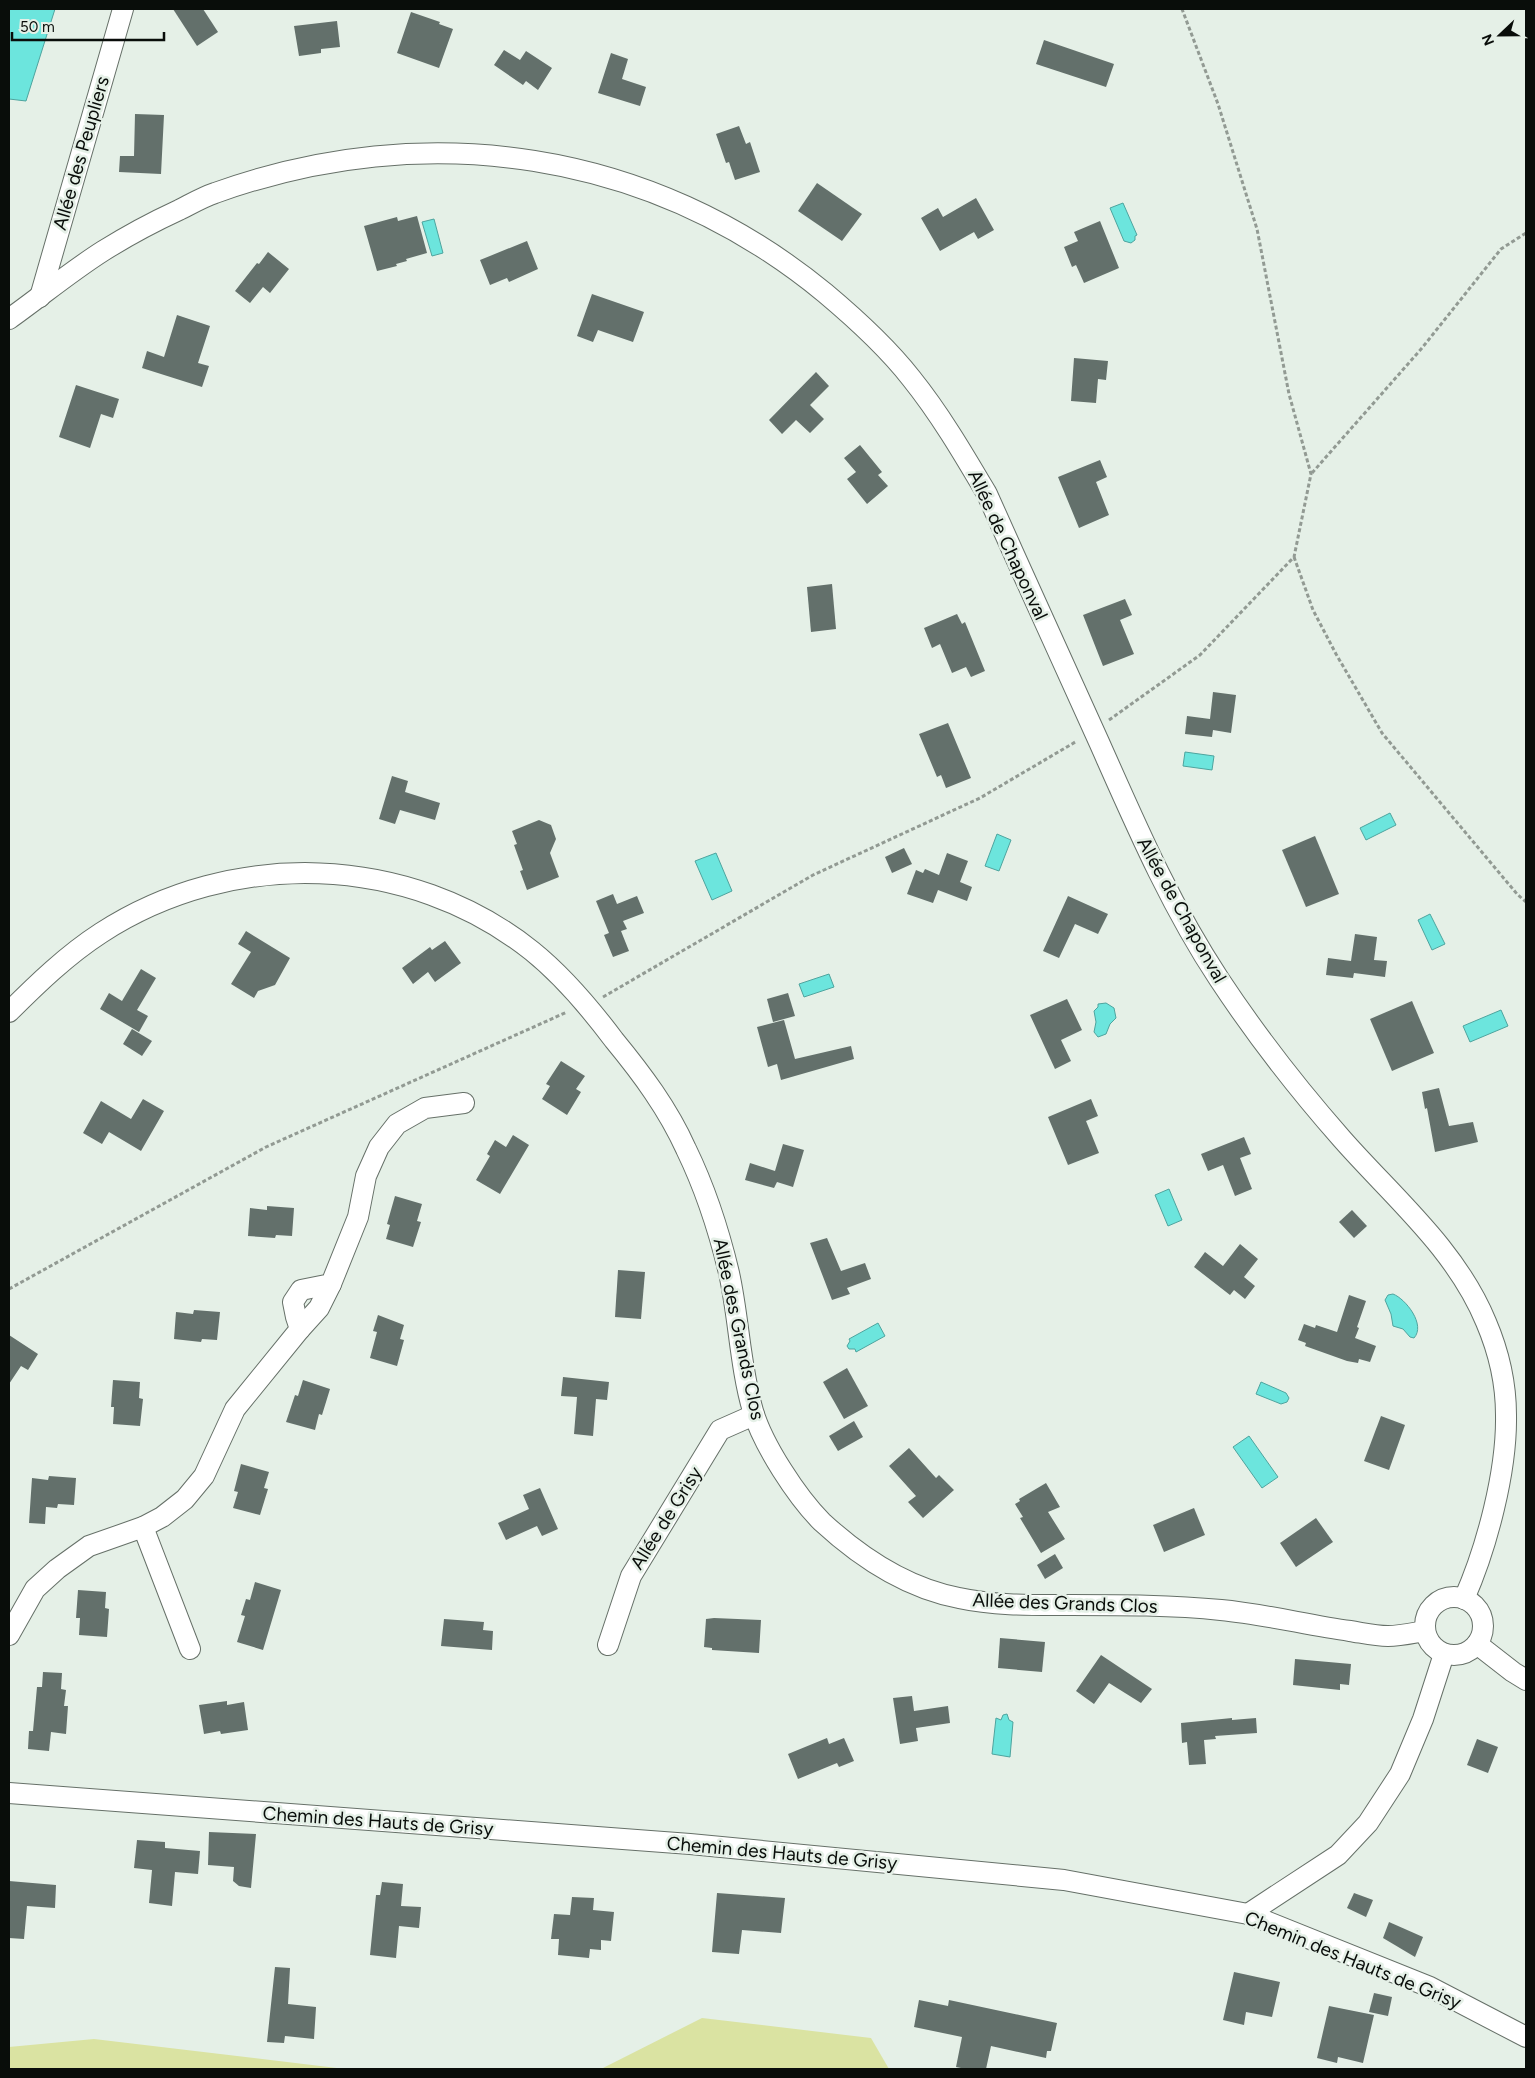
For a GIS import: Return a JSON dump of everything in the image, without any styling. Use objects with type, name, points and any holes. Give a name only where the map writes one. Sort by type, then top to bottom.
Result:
[{"type":"street","name":"Allée des Peupliers","points":[[40,297],[123,9]]},
{"type":"street","name":"Allée de Chaponval","points":[[9,319],[102,251],[159,219],[213,194],[272,174],[376,156],[427,152],[462,153],[544,162],[623,181],[669,198],[742,234],[771,252],[849,313],[885,348],[912,379],[963,454],[987,494],[1149,854],[1218,978],[1275,1059],[1342,1140],[1421,1224],[1456,1268],[1487,1324],[1503,1382],[1506,1415],[1504,1448],[1492,1518],[1464,1598]]},
{"type":"street","name":"Allée des Grands Clos","points":[[9,1012],[64,961],[98,935],[122,920],[202,887],[298,872],[338,873],[381,881],[456,904],[492,924],[533,952],[586,1003],[633,1063],[667,1112],[687,1150],[702,1185],[718,1232],[729,1272],[754,1415],[792,1486],[819,1518],[861,1556],[909,1583],[956,1598],[1006,1605],[1115,1605],[1223,1610],[1390,1636],[1425,1631]]},
{"type":"street","points":[[9,1635],[35,1589],[57,1569],[89,1546],[142,1527],[162,1517],[185,1500],[204,1476],[234,1409],[300,1329],[293,1302],[301,1290],[331,1284],[358,1217],[366,1176],[379,1147],[397,1124],[425,1108],[464,1103]]},
{"type":"street","name":"Allée de Grisy","points":[[608,1645],[631,1576],[720,1430],[754,1415]]},
{"type":"street","points":[[142,1527],[190,1649]]},
{"type":"street","points":[[1446,1598],[1464,1598],[1478,1610],[1482,1618],[1482,1636],[1477,1644],[1462,1654],[1444,1654],[1430,1642],[1425,1631],[1427,1616],[1438,1602],[1446,1598]]},
{"type":"street","points":[[1477,1644],[1526,1680]]},
{"type":"street","points":[[1248,1914],[1338,1856],[1368,1824],[1400,1774],[1423,1719],[1444,1654]]},
{"type":"street","name":"Chemin des Hauts de Grisy","points":[[9,1793],[690,1844],[1064,1880],[1248,1914],[1430,1987],[1526,2037]]},
{"type":"path","points":[[1182,9],[1218,104],[1257,229],[1289,394],[1311,474],[1294,557],[1313,610],[1382,733],[1517,894],[1526,902]]},
{"type":"path","points":[[1311,474],[1422,348],[1501,249],[1526,232]]},
{"type":"path","points":[[9,1289],[266,1147],[605,996],[813,875],[980,798],[1094,731],[1200,655],[1294,557]]},
{"type":"green space","points":[[702,2018],[871,2038],[889,2069],[601,2069]]},
{"type":"green space","points":[[94,2039],[345,2069],[9,2069],[9,2047]]},
{"type":"water","points":[[9,9],[55,9],[26,101],[9,99]]},
{"type":"water","points":[[1123,203],[1137,235],[1131,243],[1124,241],[1110,208]]},
{"type":"water","points":[[434,219],[443,253],[432,256],[422,222]]},
{"type":"water","points":[[1185,752],[1214,756],[1212,770],[1183,766]]},
{"type":"water","points":[[1390,813],[1396,825],[1366,840],[1360,828]]},
{"type":"water","points":[[997,834],[1011,840],[999,871],[985,866]]},
{"type":"water","points":[[716,853],[732,891],[712,900],[695,861]]},
{"type":"water","points":[[1430,914],[1445,944],[1432,950],[1418,920]]},
{"type":"water","points":[[829,974],[834,987],[804,997],[799,984]]},
{"type":"water","points":[[1106,1003],[1114,1008],[1116,1018],[1110,1024],[1106,1034],[1098,1037],[1094,1032],[1096,1022],[1094,1011],[1098,1004]]},
{"type":"water","points":[[1501,1010],[1508,1026],[1470,1042],[1463,1026]]},
{"type":"water","points":[[1169,1189],[1182,1220],[1168,1226],[1155,1195]]},
{"type":"water","points":[[1393,1294],[1403,1301],[1413,1313],[1418,1326],[1414,1338],[1410,1337],[1403,1329],[1393,1326],[1391,1314],[1385,1300],[1388,1295]]},
{"type":"water","points":[[878,1323],[885,1336],[856,1352],[855,1349],[849,1349],[847,1346],[850,1341],[849,1339]]},
{"type":"water","points":[[1261,1382],[1286,1393],[1289,1398],[1287,1402],[1281,1404],[1256,1394]]},
{"type":"water","points":[[1249,1436],[1278,1477],[1262,1488],[1233,1447]]},
{"type":"water","points":[[1007,1714],[1009,1720],[1013,1722],[1010,1757],[992,1754],[996,1718],[1001,1720],[1003,1715]]},
{"type":"building","points":[[173,9],[203,9],[218,32],[197,46]]},
{"type":"building","points":[[411,12],[440,22],[439,24],[453,29],[439,68],[397,53]]},
{"type":"building","points":[[337,21],[340,47],[321,49],[321,53],[299,56],[294,26]]},
{"type":"building","points":[[1044,40],[1114,64],[1106,87],[1036,64]]},
{"type":"building","points":[[504,50],[520,60],[526,51],[552,68],[538,90],[526,81],[523,85],[494,65]]},
{"type":"building","points":[[611,53],[628,59],[622,79],[646,87],[640,106],[598,93]]},
{"type":"building","points":[[135,114],[164,115],[161,174],[119,172],[120,156],[134,156]]},
{"type":"building","points":[[739,126],[746,144],[750,142],[760,172],[735,180],[729,162],[726,163],[716,134]]},
{"type":"building","points":[[817,183],[862,214],[842,241],[798,211]]},
{"type":"building","points":[[976,198],[994,230],[978,239],[974,232],[940,251],[921,218],[938,208],[943,217]]},
{"type":"building","points":[[417,216],[427,253],[406,259],[407,261],[396,264],[397,266],[377,271],[364,226],[397,217],[398,221]]},
{"type":"building","points":[[1100,221],[1119,268],[1084,283],[1076,265],[1072,267],[1064,247],[1078,241],[1074,232]]},
{"type":"building","points":[[527,241],[538,269],[509,282],[507,278],[490,285],[480,260]]},
{"type":"building","points":[[268,252],[289,269],[270,293],[263,287],[250,303],[235,291]]},
{"type":"building","points":[[592,294],[644,312],[633,342],[598,330],[593,342],[577,336]]},
{"type":"building","points":[[177,315],[210,326],[198,363],[209,366],[202,387],[142,368],[147,351],[164,357]]},
{"type":"building","points":[[1074,358],[1108,361],[1106,380],[1098,379],[1096,403],[1071,401]]},
{"type":"building","points":[[816,372],[829,386],[810,405],[824,419],[810,433],[796,420],[782,434],[769,420]]},
{"type":"building","points":[[76,385],[119,399],[113,418],[101,414],[90,448],[59,437]]},
{"type":"building","points":[[860,445],[882,472],[878,475],[888,486],[867,504],[847,479],[856,472],[844,458]]},
{"type":"building","points":[[1100,460],[1107,477],[1096,482],[1109,515],[1079,528],[1058,477]]},
{"type":"building","points":[[832,584],[836,629],[811,632],[807,587]]},
{"type":"building","points":[[1125,599],[1132,615],[1120,620],[1134,654],[1103,666],[1083,615]]},
{"type":"building","points":[[957,614],[962,624],[965,622],[985,671],[971,677],[966,667],[952,673],[940,644],[932,648],[924,628]]},
{"type":"building","points":[[1213,692],[1236,695],[1231,733],[1213,730],[1212,737],[1185,734],[1187,716],[1210,719]]},
{"type":"building","points":[[948,723],[971,778],[946,788],[941,775],[937,777],[919,734]]},
{"type":"building","points":[[392,776],[408,781],[405,792],[440,803],[435,820],[400,810],[395,824],[379,819]]},
{"type":"building","points":[[539,820],[551,825],[556,839],[550,853],[559,877],[527,890],[520,871],[523,870],[514,845],[517,844],[512,831]]},
{"type":"building","points":[[1315,836],[1339,894],[1306,907],[1282,850]]},
{"type":"building","points":[[904,848],[912,864],[892,873],[885,857]]},
{"type":"building","points":[[947,853],[968,861],[960,882],[972,887],[967,901],[938,890],[933,903],[907,894],[916,870],[923,873],[925,869],[939,875]]},
{"type":"building","points":[[613,894],[617,904],[637,896],[644,913],[623,921],[627,929],[621,931],[629,951],[613,957],[604,935],[609,933],[596,901]]},
{"type":"building","points":[[1068,896],[1108,914],[1098,934],[1075,924],[1059,958],[1043,951]]},
{"type":"building","points":[[246,931],[290,958],[275,985],[258,991],[254,998],[231,984],[251,952],[238,944]]},
{"type":"building","points":[[1355,934],[1377,937],[1374,960],[1387,961],[1385,977],[1354,973],[1353,978],[1326,975],[1328,958],[1351,961]]},
{"type":"building","points":[[445,941],[461,963],[435,982],[428,972],[413,984],[402,968],[430,947],[432,950]]},
{"type":"building","points":[[141,969],[156,978],[137,1010],[148,1016],[139,1032],[100,1009],[109,993],[122,1001]]},
{"type":"building","points":[[788,993],[795,1016],[773,1022],[767,999]]},
{"type":"building","points":[[1067,999],[1082,1030],[1061,1040],[1071,1061],[1055,1069],[1030,1015]]},
{"type":"building","points":[[1412,1001],[1434,1053],[1392,1071],[1370,1019]]},
{"type":"building","points":[[784,1020],[795,1059],[851,1046],[854,1059],[781,1080],[777,1064],[768,1067],[757,1027]]},
{"type":"building","points":[[132,1029],[152,1041],[142,1056],[123,1044]]},
{"type":"building","points":[[561,1061],[585,1076],[576,1089],[581,1092],[567,1115],[542,1099],[550,1086],[546,1084]]},
{"type":"building","points":[[1439,1088],[1449,1126],[1473,1122],[1478,1142],[1435,1152],[1422,1092]]},
{"type":"building","points":[[143,1099],[164,1111],[141,1151],[109,1132],[102,1144],[83,1133],[101,1101],[131,1119]]},
{"type":"building","points":[[1091,1099],[1098,1116],[1086,1121],[1099,1153],[1068,1165],[1048,1117]]},
{"type":"building","points":[[513,1135],[529,1145],[500,1194],[476,1180],[490,1156],[487,1154],[495,1140],[506,1147]]},
{"type":"building","points":[[1244,1137],[1251,1154],[1240,1158],[1252,1189],[1235,1196],[1223,1165],[1208,1171],[1201,1154]]},
{"type":"building","points":[[783,1144],[804,1150],[793,1187],[777,1182],[774,1188],[745,1180],[750,1163],[775,1171]]},
{"type":"building","points":[[395,1196],[422,1204],[417,1221],[421,1222],[413,1247],[386,1239],[390,1225],[387,1224]]},
{"type":"building","points":[[267,1206],[294,1208],[292,1236],[276,1235],[275,1238],[248,1236],[250,1208],[267,1210]]},
{"type":"building","points":[[1352,1210],[1367,1226],[1354,1238],[1339,1222]]},
{"type":"building","points":[[827,1238],[841,1271],[865,1263],[871,1279],[847,1288],[850,1294],[832,1300],[810,1243]]},
{"type":"building","points":[[1240,1244],[1258,1259],[1244,1277],[1255,1286],[1245,1299],[1234,1290],[1230,1295],[1194,1267],[1205,1252],[1223,1266]]},
{"type":"building","points":[[618,1270],[645,1272],[641,1319],[615,1317]]},
{"type":"building","points":[[1349,1295],[1366,1301],[1355,1338],[1376,1346],[1370,1362],[1359,1359],[1358,1363],[1347,1361],[1305,1346],[1306,1343],[1298,1340],[1304,1324],[1315,1328],[1316,1325],[1337,1332]]},
{"type":"building","points":[[194,1310],[220,1312],[217,1340],[202,1339],[201,1342],[174,1339],[176,1312],[193,1314]]},
{"type":"building","points":[[378,1315],[404,1325],[400,1339],[404,1340],[397,1366],[370,1358],[377,1332],[373,1331]]},
{"type":"building","points":[[9,1335],[38,1354],[28,1370],[21,1366],[9,1384]]},
{"type":"building","points":[[847,1368],[868,1406],[844,1419],[823,1382]]},
{"type":"building","points":[[563,1377],[609,1382],[607,1400],[596,1399],[593,1436],[574,1434],[577,1397],[561,1396]]},
{"type":"building","points":[[113,1380],[140,1382],[139,1398],[143,1399],[140,1426],[113,1424],[114,1407],[111,1407]]},
{"type":"building","points":[[303,1380],[330,1389],[322,1415],[319,1414],[315,1430],[286,1422],[295,1395],[298,1396]]},
{"type":"building","points":[[1381,1416],[1405,1425],[1389,1470],[1364,1461]]},
{"type":"building","points":[[854,1421],[863,1437],[838,1451],[829,1436]]},
{"type":"building","points":[[909,1448],[936,1478],[939,1475],[954,1490],[923,1518],[908,1502],[916,1496],[889,1466]]},
{"type":"building","points":[[241,1464],[269,1472],[264,1488],[268,1489],[260,1515],[233,1508],[238,1492],[234,1491]]},
{"type":"building","points":[[49,1476],[76,1478],[74,1505],[58,1504],[57,1508],[46,1507],[45,1524],[29,1523],[32,1478],[48,1480]]},
{"type":"building","points":[[1046,1483],[1060,1507],[1048,1512],[1065,1539],[1041,1553],[1020,1518],[1023,1517],[1015,1504],[1020,1501],[1019,1499]]},
{"type":"building","points":[[540,1488],[558,1529],[542,1536],[537,1526],[506,1540],[498,1523],[529,1509],[523,1495]]},
{"type":"building","points":[[1194,1508],[1205,1535],[1164,1552],[1153,1525]]},
{"type":"building","points":[[1316,1518],[1333,1542],[1296,1567],[1280,1543]]},
{"type":"building","points":[[1055,1554],[1063,1568],[1045,1579],[1037,1565]]},
{"type":"building","points":[[255,1582],[281,1590],[263,1650],[237,1642],[245,1616],[241,1615],[246,1599],[250,1600]]},
{"type":"building","points":[[78,1590],[106,1592],[105,1608],[109,1609],[107,1637],[79,1635],[80,1618],[76,1618]]},
{"type":"building","points":[[444,1619],[484,1622],[483,1630],[493,1631],[492,1650],[441,1646]]},
{"type":"building","points":[[706,1619],[761,1620],[759,1653],[712,1650],[712,1648],[704,1647]]},
{"type":"building","points":[[1000,1638],[1045,1642],[1042,1672],[998,1668]]},
{"type":"building","points":[[1101,1655],[1152,1689],[1141,1703],[1109,1683],[1094,1704],[1076,1691]]},
{"type":"building","points":[[1295,1659],[1351,1664],[1349,1685],[1340,1684],[1340,1690],[1293,1685]]},
{"type":"building","points":[[43,1672],[62,1673],[61,1689],[66,1690],[64,1706],[68,1706],[66,1734],[51,1732],[49,1751],[28,1749],[29,1731],[33,1731],[37,1687],[42,1687]]},
{"type":"building","points":[[912,1696],[914,1711],[948,1706],[950,1723],[916,1728],[918,1741],[900,1744],[893,1698]]},
{"type":"building","points":[[227,1701],[227,1705],[244,1702],[248,1730],[221,1734],[220,1731],[204,1734],[199,1705]]},
{"type":"building","points":[[1232,1718],[1232,1720],[1256,1718],[1257,1733],[1215,1736],[1216,1739],[1204,1740],[1206,1764],[1189,1765],[1187,1742],[1182,1743],[1181,1723]]},
{"type":"building","points":[[827,1738],[829,1744],[844,1738],[854,1761],[839,1767],[837,1763],[798,1779],[788,1754]]},
{"type":"building","points":[[1477,1739],[1498,1747],[1488,1773],[1467,1765]]},
{"type":"building","points":[[209,1832],[256,1834],[251,1888],[239,1886],[233,1881],[234,1867],[208,1865]]},
{"type":"building","points":[[137,1840],[165,1842],[165,1848],[200,1851],[198,1874],[175,1872],[172,1906],[149,1903],[152,1870],[134,1868]]},
{"type":"building","points":[[9,1881],[56,1885],[55,1908],[27,1906],[24,1939],[9,1938]]},
{"type":"building","points":[[382,1882],[403,1884],[401,1906],[421,1907],[419,1928],[399,1926],[396,1958],[370,1955],[376,1895],[380,1895]]},
{"type":"building","points":[[717,1893],[785,1898],[781,1933],[742,1930],[739,1954],[712,1952]]},
{"type":"building","points":[[1354,1893],[1373,1900],[1366,1917],[1347,1908]]},
{"type":"building","points":[[572,1897],[594,1898],[593,1910],[614,1912],[611,1941],[601,1940],[601,1950],[590,1949],[589,1958],[558,1955],[559,1939],[551,1939],[554,1914],[570,1915]]},
{"type":"building","points":[[1389,1922],[1423,1937],[1415,1957],[1383,1938]]},
{"type":"building","points":[[275,1967],[290,1968],[288,2004],[316,2007],[314,2039],[285,2036],[284,2043],[267,2042]]},
{"type":"building","points":[[1234,1972],[1280,1982],[1272,2017],[1246,2012],[1244,2025],[1223,2020]]},
{"type":"building","points":[[1374,1993],[1392,1997],[1388,2016],[1369,2012]]},
{"type":"building","points":[[919,2000],[948,2006],[949,2000],[1057,2023],[1051,2051],[1047,2051],[1046,2058],[991,2046],[986,2069],[956,2067],[962,2037],[914,2027]]},
{"type":"building","points":[[1329,2006],[1374,2015],[1363,2063],[1338,2057],[1337,2063],[1317,2058]]}]
